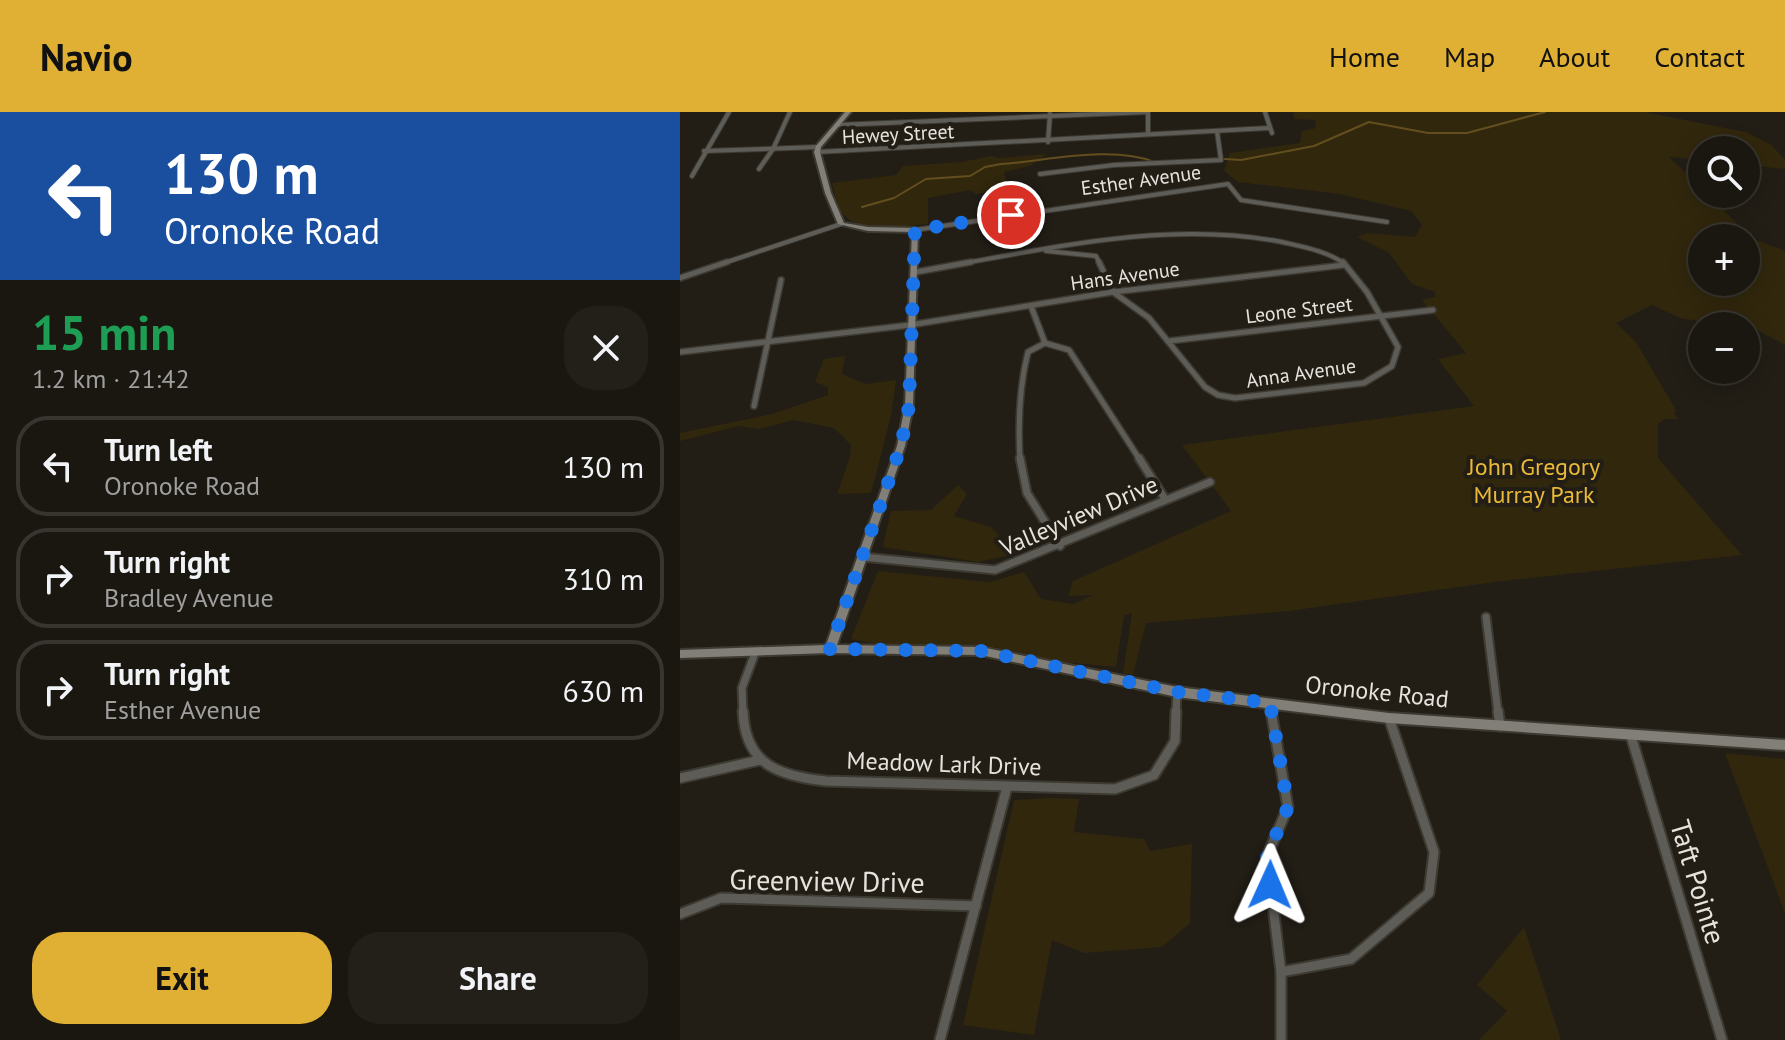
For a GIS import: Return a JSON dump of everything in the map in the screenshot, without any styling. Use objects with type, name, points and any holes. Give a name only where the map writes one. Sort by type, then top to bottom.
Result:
[{"type":"street","points":[[692,176],[729,112]]},
{"type":"street","points":[[759,169],[773,149],[790,112]]},
{"type":"street","points":[[841,224],[828,193],[817,149],[848,112]]},
{"type":"street","points":[[837,125],[1148,112],[1148,134]]},
{"type":"street","name":"Hewey Street","points":[[704,151],[1048,142],[1148,134],[1270,131],[1265,112]]},
{"type":"street","points":[[1048,142],[1050,114]]},
{"type":"street","points":[[1040,174],[1114,165],[1221,160],[1217,131]]},
{"type":"street","name":"Esther Avenue","points":[[915,230],[1228,184],[1240,199],[1387,222]]},
{"type":"street","points":[[680,278],[841,224],[868,229],[915,230],[916,272],[910,325],[909,406],[901,446],[830,649]]},
{"type":"street","points":[[916,272],[1095,243],[1229,234],[1278,240],[1318,251],[1346,265]]},
{"type":"street","name":"Anna Avenue","points":[[1095,243],[1096,256],[1113,292],[1149,318],[1205,387],[1218,395],[1235,398],[1364,383],[1392,366],[1398,347],[1346,265]]},
{"type":"street","points":[[1046,251],[1096,256]]},
{"type":"street","name":"Hans Avenue","points":[[680,352],[910,325],[1113,292],[1346,265]]},
{"type":"street","points":[[754,406],[781,280]]},
{"type":"street","points":[[1031,306],[1045,343]]},
{"type":"street","name":"Leone Street","points":[[1169,341],[1433,310]]},
{"type":"street","points":[[1060,546],[1027,492],[1020,471],[1021,372],[1028,352],[1045,343],[1069,350],[1165,499]]},
{"type":"street","name":"Valleyview Drive","points":[[863,557],[995,570],[1060,546],[1210,482]]},
{"type":"street","points":[[1486,617],[1500,726]]},
{"type":"street","name":"Oronoke Road","points":[[680,654],[830,649],[981,651],[1177,692],[1389,718],[1785,745]]},
{"type":"street","points":[[680,778],[760,760],[744,732],[742,688],[755,653]]},
{"type":"street","name":"Meadow Lark Drive","points":[[760,760],[790,777],[802,778],[1115,789],[1154,775],[1175,741],[1177,692]]},
{"type":"street","points":[[1270,703],[1288,807],[1267,856],[1281,972],[1281,1040]]},
{"type":"street","points":[[1281,972],[1351,959],[1429,893],[1434,852],[1389,718]]},
{"type":"street","name":"Taft Pointe","points":[[1631,736],[1722,1040]]},
{"type":"street","points":[[940,1040],[1007,787]]},
{"type":"street","name":"Greenview Drive","points":[[680,914],[721,898],[976,906]]},
{"type":"green space","name":"John Gregory Murray Park","points":[[1293,112],[1645,112],[1753,136],[1688,136],[1688,159],[1669,157],[1688,175],[1688,208],[1722,208],[1737,224],[1688,224],[1688,296],[1760,296],[1760,241],[1785,251],[1785,345],[1760,332],[1760,312],[1688,312],[1688,319],[1652,305],[1616,323],[1636,342],[1676,410],[1674,413],[1678,419],[1665,419],[1658,424],[1658,458],[1742,555],[1494,582],[1289,611],[1146,623],[1133,675],[1123,673],[1132,613],[1124,616],[1116,667],[1063,662],[992,647],[882,645],[851,639],[878,571],[990,582],[1024,572],[1041,599],[1074,604],[1093,595],[1068,596],[1073,581],[1231,511],[1182,445],[1474,406],[1438,359],[1466,353],[1422,300],[1435,297],[1435,292],[1412,284],[1389,253],[1357,237],[1367,233],[1415,237],[1422,225],[1411,211],[1340,194],[1238,182],[1224,171],[1230,153],[1300,143],[1302,131],[1316,128],[1315,120],[1294,119]]},
{"type":"green space","points":[[1760,139],[1770,144],[1785,159],[1785,169],[1760,166]]},
{"type":"green space","points":[[1047,154],[1030,166],[1004,172],[1008,190],[975,194],[971,190],[928,198],[928,224],[880,227],[855,222],[839,208],[832,183],[896,175],[903,166],[961,162],[992,156]]},
{"type":"green space","points":[[845,356],[842,374],[865,384],[896,380],[891,416],[871,493],[837,494],[851,445],[834,428],[793,420],[759,429],[739,426],[680,441],[680,433],[772,414],[828,395],[828,387],[815,382],[824,359]]},
{"type":"green space","points":[[958,485],[967,494],[954,516],[991,527],[1016,554],[978,562],[883,547],[891,511],[931,510]]},
{"type":"green space","points":[[1725,753],[1785,759],[1785,913]]},
{"type":"green space","points":[[1079,799],[1074,832],[1144,839],[1150,851],[1192,844],[1190,923],[1162,947],[1084,953],[1052,940],[1034,1035],[963,1025],[1014,800]]},
{"type":"green space","points":[[1524,927],[1561,1040],[1479,1040],[1507,1011],[1477,985]]},
{"type":"waterway","points":[[1225,159],[1241,160],[1314,146],[1369,122],[1428,133],[1467,133],[1545,112]]},
{"type":"waterway","points":[[862,207],[894,198],[926,179],[970,176],[985,167],[1001,164],[1099,154],[1137,157],[1154,162]]},
{"type":"route","points":[[1011,215],[915,230],[916,272],[910,325],[909,406],[901,446],[830,649],[981,651],[1177,692],[1270,703],[1288,807],[1267,856],[1270,885]]}]
